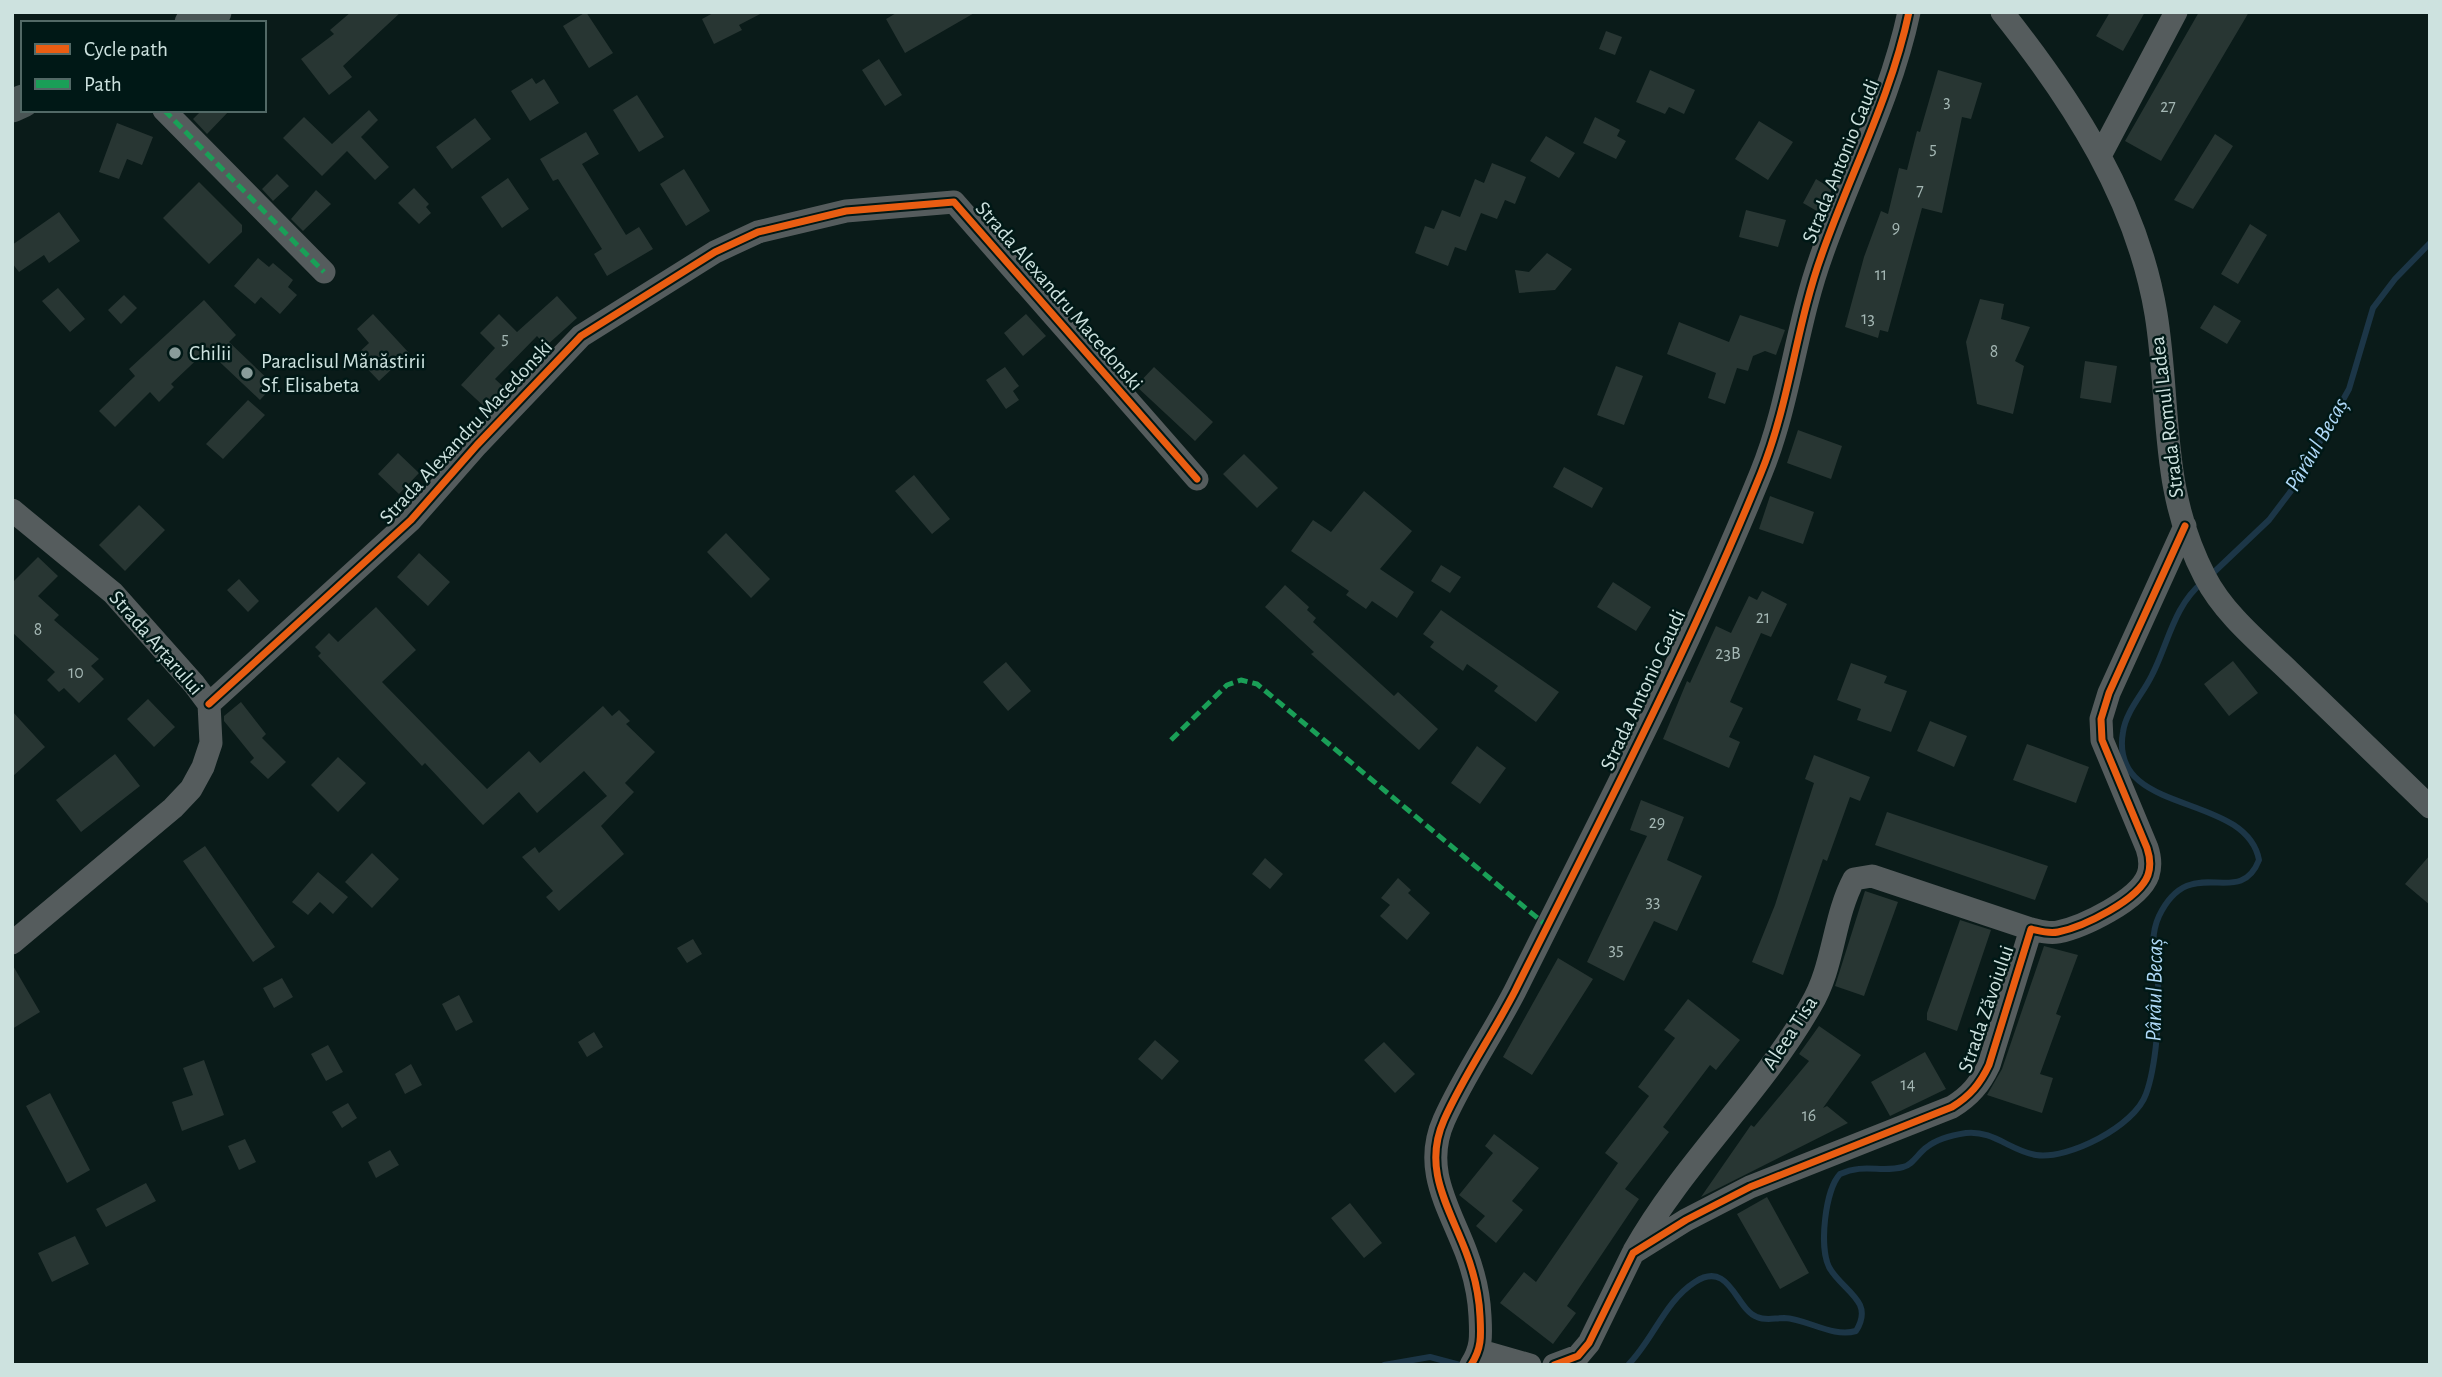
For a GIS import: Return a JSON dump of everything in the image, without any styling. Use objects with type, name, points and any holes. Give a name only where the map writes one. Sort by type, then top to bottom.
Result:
[{"type":"street","points":[[195,21],[215,12]]},
{"type":"street","name":"Strada Antonio Gaudi","points":[[1476,1359],[1479,1298],[1466,1251],[1442,1199],[1436,1176],[1437,1140],[1444,1118],[1503,1014],[1599,824],[1730,546],[1763,469],[1788,389],[1820,258],[1894,75],[1909,12]]},
{"type":"street","name":"Strada Romul Ladea","points":[[2001,12],[2039,60],[2100,156],[2127,208],[2156,315],[2170,474],[2197,558],[2215,593],[2254,637],[2430,807]]},
{"type":"street","points":[[2100,156],[2176,12]]},
{"type":"street","points":[[166,112],[324,272]]},
{"type":"street","name":"Strada Alexandru Macedonski","points":[[209,705],[411,520],[477,444],[581,337],[715,252],[758,232],[807,219],[846,211],[954,202],[1197,479]]},
{"type":"street","name":"Strada Arțarului","points":[[12,510],[113,593],[194,684],[209,705],[211,743],[191,789],[173,808],[12,943]]},
{"type":"street","name":"Strada Zăvoiului","points":[[1633,1253],[1696,1215],[1750,1187],[1952,1107],[1968,1097],[1981,1083],[1989,1065],[2031,929],[2056,933],[2097,917],[2135,892],[2148,874],[2147,848],[2102,740],[2101,719],[2109,693],[2185,526]]},
{"type":"street","name":"Aleea Tisa","points":[[1633,1253],[1663,1204],[1789,1040],[1813,1002],[1854,879],[1872,876],[2031,929]]},
{"type":"street","points":[[1554,1365],[1578,1356],[1589,1343],[1633,1253]]},
{"type":"street","points":[[1476,1359],[1530,1365]]},
{"type":"building","points":[[351,12],[401,12],[343,66],[352,77],[329,95],[301,59],[334,34],[330,30]]},
{"type":"building","points":[[586,12],[613,53],[589,68],[563,26]]},
{"type":"building","points":[[715,12],[764,12],[739,25],[742,30],[714,44],[702,19]]},
{"type":"building","points":[[898,12],[976,12],[905,53],[886,19]]},
{"type":"building","points":[[2110,12],[2145,12],[2123,51],[2096,36]]},
{"type":"building","points":[[2199,12],[2249,12],[2161,161],[2125,141]]},
{"type":"building","points":[[1606,31],[1622,37],[1615,55],[1599,49]]},
{"type":"building","points":[[879,59],[902,95],[885,106],[862,70]]},
{"type":"building","points":[[1650,70],[1695,90],[1684,114],[1669,107],[1665,114],[1636,102]]},
{"type":"building","points":[[1938,70],[1982,83],[1971,119],[1962,117],[1942,213],[1922,208],[1888,332],[1880,330],[1878,338],[1845,327],[1864,257],[1881,211],[1888,214],[1899,168],[1907,170]]},
{"type":"building","points":[[532,78],[536,84],[544,79],[559,103],[530,121],[511,91]]},
{"type":"building","points":[[637,95],[664,137],[639,152],[613,110]]},
{"type":"building","points":[[369,110],[378,120],[361,137],[389,167],[375,180],[347,151],[322,176],[283,138],[304,117],[332,144]]},
{"type":"building","points":[[200,112],[228,112],[207,134],[193,119]]},
{"type":"building","points":[[1595,117],[1620,130],[1617,136],[1626,141],[1616,159],[1583,143]]},
{"type":"building","points":[[475,118],[491,139],[452,169],[436,147]]},
{"type":"building","points":[[1759,121],[1793,142],[1768,180],[1735,159]]},
{"type":"building","points":[[117,123],[153,137],[142,165],[127,159],[119,179],[99,172]]},
{"type":"building","points":[[586,132],[599,154],[582,164],[626,235],[639,227],[653,249],[607,276],[594,254],[602,249],[558,179],[553,181],[540,159]]},
{"type":"building","points":[[2215,134],[2233,146],[2193,209],[2174,200]]},
{"type":"building","points":[[1546,136],[1575,153],[1559,178],[1530,161]]},
{"type":"building","points":[[1492,163],[1526,177],[1515,204],[1505,200],[1497,219],[1481,213],[1466,251],[1455,247],[1448,266],[1415,253],[1425,226],[1434,229],[1442,210],[1460,217],[1475,179],[1484,183]]},
{"type":"building","points":[[684,169],[710,211],[686,226],[660,184]]},
{"type":"building","points":[[277,174],[289,186],[273,201],[262,189]]},
{"type":"building","points":[[508,178],[529,209],[502,228],[481,197]]},
{"type":"building","points":[[1816,179],[1832,189],[1822,214],[1803,203]]},
{"type":"building","points":[[199,182],[242,225],[242,232],[209,264],[163,218]]},
{"type":"building","points":[[414,188],[429,204],[426,207],[431,213],[419,224],[398,203]]},
{"type":"building","points":[[316,190],[331,204],[303,231],[291,219]]},
{"type":"building","points":[[1746,210],[1786,220],[1778,247],[1739,237]]},
{"type":"building","points":[[59,212],[80,241],[49,263],[44,255],[19,272],[12,263],[12,245]]},
{"type":"building","points":[[2250,224],[2267,235],[2238,284],[2221,274]]},
{"type":"building","points":[[1547,253],[1572,269],[1555,290],[1519,293],[1515,270],[1529,272]]},
{"type":"building","points":[[258,258],[269,267],[273,263],[293,280],[288,287],[297,295],[280,314],[261,297],[255,304],[234,286]]},
{"type":"building","points":[[58,288],[85,319],[70,332],[42,301]]},
{"type":"building","points":[[124,295],[137,308],[121,324],[108,310]]},
{"type":"building","points":[[557,296],[577,318],[546,346],[537,336],[495,379],[508,391],[489,411],[461,385],[495,348],[480,333],[499,314],[517,332]]},
{"type":"building","points":[[1980,299],[2004,304],[2001,319],[2030,327],[2015,361],[2024,366],[2013,414],[1977,404],[1966,342]]},
{"type":"building","name":"Chilii","points":[[204,300],[236,335],[229,342],[274,385],[260,400],[207,350],[171,384],[174,387],[159,402],[150,392],[115,427],[99,411],[135,376],[129,369]]},
{"type":"building","points":[[2214,305],[2241,321],[2227,344],[2200,328]]},
{"type":"building","points":[[373,314],[409,353],[379,381],[355,356],[369,343],[357,329]]},
{"type":"building","points":[[1026,314],[1046,336],[1023,356],[1004,333]]},
{"type":"building","points":[[1740,315],[1785,330],[1776,355],[1765,351],[1753,356],[1748,371],[1737,368],[1725,404],[1708,398],[1716,373],[1667,354],[1679,322],[1729,342]]},
{"type":"building","points":[[2085,361],[2117,366],[2111,403],[2080,398]]},
{"type":"building","points":[[1616,366],[1643,376],[1624,425],[1597,415]]},
{"type":"building","points":[[1005,367],[1019,386],[1013,391],[1019,400],[1006,409],[986,380]]},
{"type":"building","points":[[1154,367],[1213,422],[1195,441],[1136,386]]},
{"type":"building","name":"Chilii","points":[[248,400],[265,415],[223,459],[206,444]]},
{"type":"building","points":[[1798,430],[1842,446],[1831,479],[1787,463]]},
{"type":"building","points":[[398,453],[419,473],[399,494],[378,474]]},
{"type":"building","points":[[1244,454],[1278,488],[1257,508],[1223,474]]},
{"type":"building","points":[[1564,467],[1603,488],[1592,508],[1553,487]]},
{"type":"building","points":[[914,475],[950,519],[932,534],[895,491]]},
{"type":"building","points":[[1364,491],[1412,531],[1380,569],[1414,592],[1397,618],[1372,601],[1366,609],[1346,595],[1349,591],[1291,551],[1313,520],[1331,532]]},
{"type":"building","points":[[1770,496],[1814,512],[1803,544],[1759,529]]},
{"type":"building","points":[[139,505],[165,530],[125,571],[99,545]]},
{"type":"building","points":[[726,533],[770,579],[751,598],[707,552]]},
{"type":"building","points":[[419,553],[450,582],[428,606],[397,577]]},
{"type":"building","points":[[38,557],[58,576],[38,596],[59,615],[54,620],[99,659],[91,666],[104,679],[79,703],[64,688],[59,692],[47,680],[55,672],[12,632],[12,583]]},
{"type":"building","points":[[1441,565],[1461,577],[1450,593],[1431,581]]},
{"type":"building","points":[[239,579],[259,601],[248,612],[227,590]]},
{"type":"building","points":[[1613,582],[1651,607],[1636,631],[1597,607]]},
{"type":"building","points":[[1285,585],[1309,607],[1307,610],[1316,618],[1313,622],[1394,696],[1398,692],[1438,729],[1419,750],[1311,654],[1314,652],[1265,607]]},
{"type":"building","points":[[1762,591],[1787,604],[1771,637],[1761,633],[1730,702],[1743,708],[1729,737],[1740,742],[1729,768],[1663,739],[1687,681],[1690,683],[1716,626],[1731,633],[1749,596],[1757,600]]},
{"type":"building","points":[[376,607],[416,650],[382,682],[487,789],[529,751],[540,763],[603,706],[612,716],[619,710],[630,721],[626,724],[655,752],[625,783],[634,792],[601,826],[624,854],[559,911],[546,897],[553,891],[522,857],[535,847],[539,853],[607,796],[584,771],[537,813],[519,792],[483,825],[425,763],[422,766],[318,656],[321,653],[315,647],[329,633],[338,642]]},
{"type":"building","points":[[1441,610],[1559,692],[1536,722],[1494,691],[1498,686],[1467,664],[1463,671],[1430,647],[1434,642],[1423,634]]},
{"type":"building","points":[[2233,661],[2258,693],[2229,716],[2204,684]]},
{"type":"building","points":[[1006,662],[1031,691],[1008,711],[983,682]]},
{"type":"building","points":[[1851,663],[1887,676],[1884,683],[1907,691],[1891,732],[1857,720],[1861,709],[1837,700]]},
{"type":"building","points":[[148,699],[175,727],[154,747],[127,719]]},
{"type":"building","points":[[241,702],[266,734],[262,738],[286,762],[268,779],[250,762],[254,758],[224,721],[224,716]]},
{"type":"building","points":[[12,711],[45,747],[12,777]]},
{"type":"building","points":[[1930,721],[1967,736],[1954,767],[1917,751]]},
{"type":"building","points":[[2027,744],[2089,767],[2076,803],[2013,780]]},
{"type":"building","points":[[1477,746],[1506,768],[1480,804],[1451,783]]},
{"type":"building","points":[[115,754],[140,786],[81,832],[56,800]]},
{"type":"building","points":[[1814,755],[1870,777],[1860,801],[1850,797],[1827,861],[1823,859],[1783,975],[1752,962],[1775,905],[1814,783],[1805,779]]},
{"type":"building","points":[[338,757],[366,783],[338,812],[311,785]]},
{"type":"building","points":[[1641,800],[1684,817],[1667,860],[1702,876],[1677,931],[1654,921],[1624,981],[1587,962],[1647,836],[1630,830]]},
{"type":"building","points":[[1887,812],[2048,866],[2035,900],[1875,845]]},
{"type":"building","points":[[205,846],[275,947],[253,962],[183,861]]},
{"type":"building","points":[[372,853],[399,879],[372,908],[345,882]]},
{"type":"building","points":[[2430,855],[2430,905],[2405,884]]},
{"type":"building","points":[[1265,858],[1283,874],[1270,889],[1252,874]]},
{"type":"building","points":[[318,872],[348,897],[333,914],[320,902],[308,915],[292,902]]},
{"type":"building","points":[[1398,878],[1411,890],[1408,893],[1430,913],[1407,940],[1380,916],[1390,905],[1381,898]]},
{"type":"building","points":[[1865,891],[1898,902],[1864,996],[1835,986]]},
{"type":"building","points":[[1960,920],[1991,930],[1957,1031],[1927,1020],[1927,1013]]},
{"type":"building","points":[[693,939],[702,954],[687,963],[677,948]]},
{"type":"building","points":[[2044,946],[2078,955],[2056,1014],[2061,1016],[2040,1074],[2053,1078],[2042,1113],[1987,1095],[2002,1069]]},
{"type":"building","points":[[1558,958],[1593,979],[1532,1075],[1503,1057]]},
{"type":"building","points":[[12,964],[40,1012],[12,1029]]},
{"type":"building","points":[[282,978],[293,997],[274,1008],[263,988]]},
{"type":"building","points":[[459,995],[473,1022],[456,1031],[442,1004]]},
{"type":"building","points":[[1688,999],[1740,1040],[1716,1070],[1710,1065],[1663,1127],[1669,1132],[1625,1189],[1639,1199],[1567,1306],[1576,1313],[1553,1344],[1500,1303],[1524,1272],[1536,1282],[1618,1163],[1605,1153],[1649,1096],[1638,1087],[1675,1038],[1664,1030]]},
{"type":"building","points":[[1819,1026],[1861,1055],[1823,1108],[1827,1106],[1848,1123],[1701,1197],[1751,1125],[1754,1127],[1809,1061],[1799,1054]]},
{"type":"building","points":[[594,1032],[603,1047],[587,1057],[578,1042]]},
{"type":"building","points":[[1155,1040],[1179,1061],[1162,1080],[1138,1059]]},
{"type":"building","points":[[1384,1042],[1415,1074],[1395,1093],[1364,1060]]},
{"type":"building","points":[[328,1045],[343,1072],[326,1081],[311,1054]]},
{"type":"building","points":[[1925,1052],[1946,1089],[1890,1116],[1871,1082]]},
{"type":"building","points":[[204,1060],[224,1115],[182,1131],[172,1102],[193,1095],[183,1068]]},
{"type":"building","points":[[411,1064],[422,1085],[405,1094],[395,1074]]},
{"type":"building","points":[[50,1093],[90,1170],[67,1183],[26,1106]]},
{"type":"building","points":[[348,1103],[357,1118],[342,1128],[332,1112]]},
{"type":"building","points":[[1494,1134],[1539,1168],[1512,1201],[1523,1210],[1496,1243],[1476,1226],[1485,1216],[1459,1195],[1493,1153],[1485,1146]]},
{"type":"building","points":[[245,1139],[256,1162],[239,1170],[228,1146]]},
{"type":"building","points":[[390,1150],[399,1165],[376,1178],[368,1162]]},
{"type":"building","points":[[146,1183],[156,1201],[106,1227],[96,1209]]},
{"type":"building","points":[[1767,1197],[1809,1273],[1780,1289],[1737,1214]]},
{"type":"building","points":[[1350,1203],[1382,1243],[1364,1258],[1331,1218]]},
{"type":"building","points":[[75,1236],[89,1264],[52,1282],[38,1253]]},
{"type":"waterway","name":"Pârâul Becaș","points":[[2211,575],[2269,520],[2297,483],[2349,389],[2373,308],[2395,279],[2430,243]]},
{"type":"waterway","name":"Pârâul Becaș","points":[[1628,1365],[1675,1299],[1695,1282],[1707,1277],[1724,1281],[1750,1313],[1757,1317],[1793,1319],[1838,1332],[1856,1331],[1862,1312],[1860,1305],[1829,1267],[1824,1246],[1827,1205],[1840,1174],[1857,1169],[1903,1167],[1935,1142],[1966,1133],[1985,1135],[2036,1155],[2065,1152],[2115,1129],[2139,1106],[2149,1083],[2158,1024],[2158,984],[2153,942],[2159,916],[2172,897],[2185,887],[2199,883],[2239,881],[2250,874],[2259,860],[2249,838],[2230,823],[2156,792],[2136,778],[2124,759],[2123,732],[2128,717],[2152,675],[2178,613],[2193,591],[2203,582]]},
{"type":"waterway","name":"Pârâul Becaș","points":[[1384,1365],[1430,1357],[1460,1365]]},
{"type":"marked path","points":[[166,112],[324,272]]},
{"type":"marked path","points":[[1171,740],[1227,685],[1241,680],[1257,684],[1547,926]]},
{"type":"cycle path","points":[[1471,1365],[1480,1342],[1479,1300],[1469,1260],[1440,1188],[1436,1155],[1438,1138],[1452,1103],[1515,991],[1643,734],[1704,605],[1761,473],[1779,419],[1813,281],[1892,74],[1909,12]]},
{"type":"cycle path","points":[[209,704],[411,520],[477,445],[581,336],[715,252],[758,232],[846,211],[954,202],[1197,479]]},
{"type":"cycle path","points":[[1554,1365],[1578,1356],[1589,1343],[1633,1253],[1686,1220],[1750,1187],[1952,1107],[1969,1094],[1989,1065],[2031,929],[2054,933],[2069,929],[2109,911],[2134,894],[2143,884],[2150,868],[2148,851],[2102,740],[2101,719],[2109,693],[2185,526]]},
{"type":"place","name":"Chilii","points":[[175,353]]},
{"type":"place","name":"Paraclisul Mănăstirii Sf. Elisabeta","points":[[247,373]]}]
